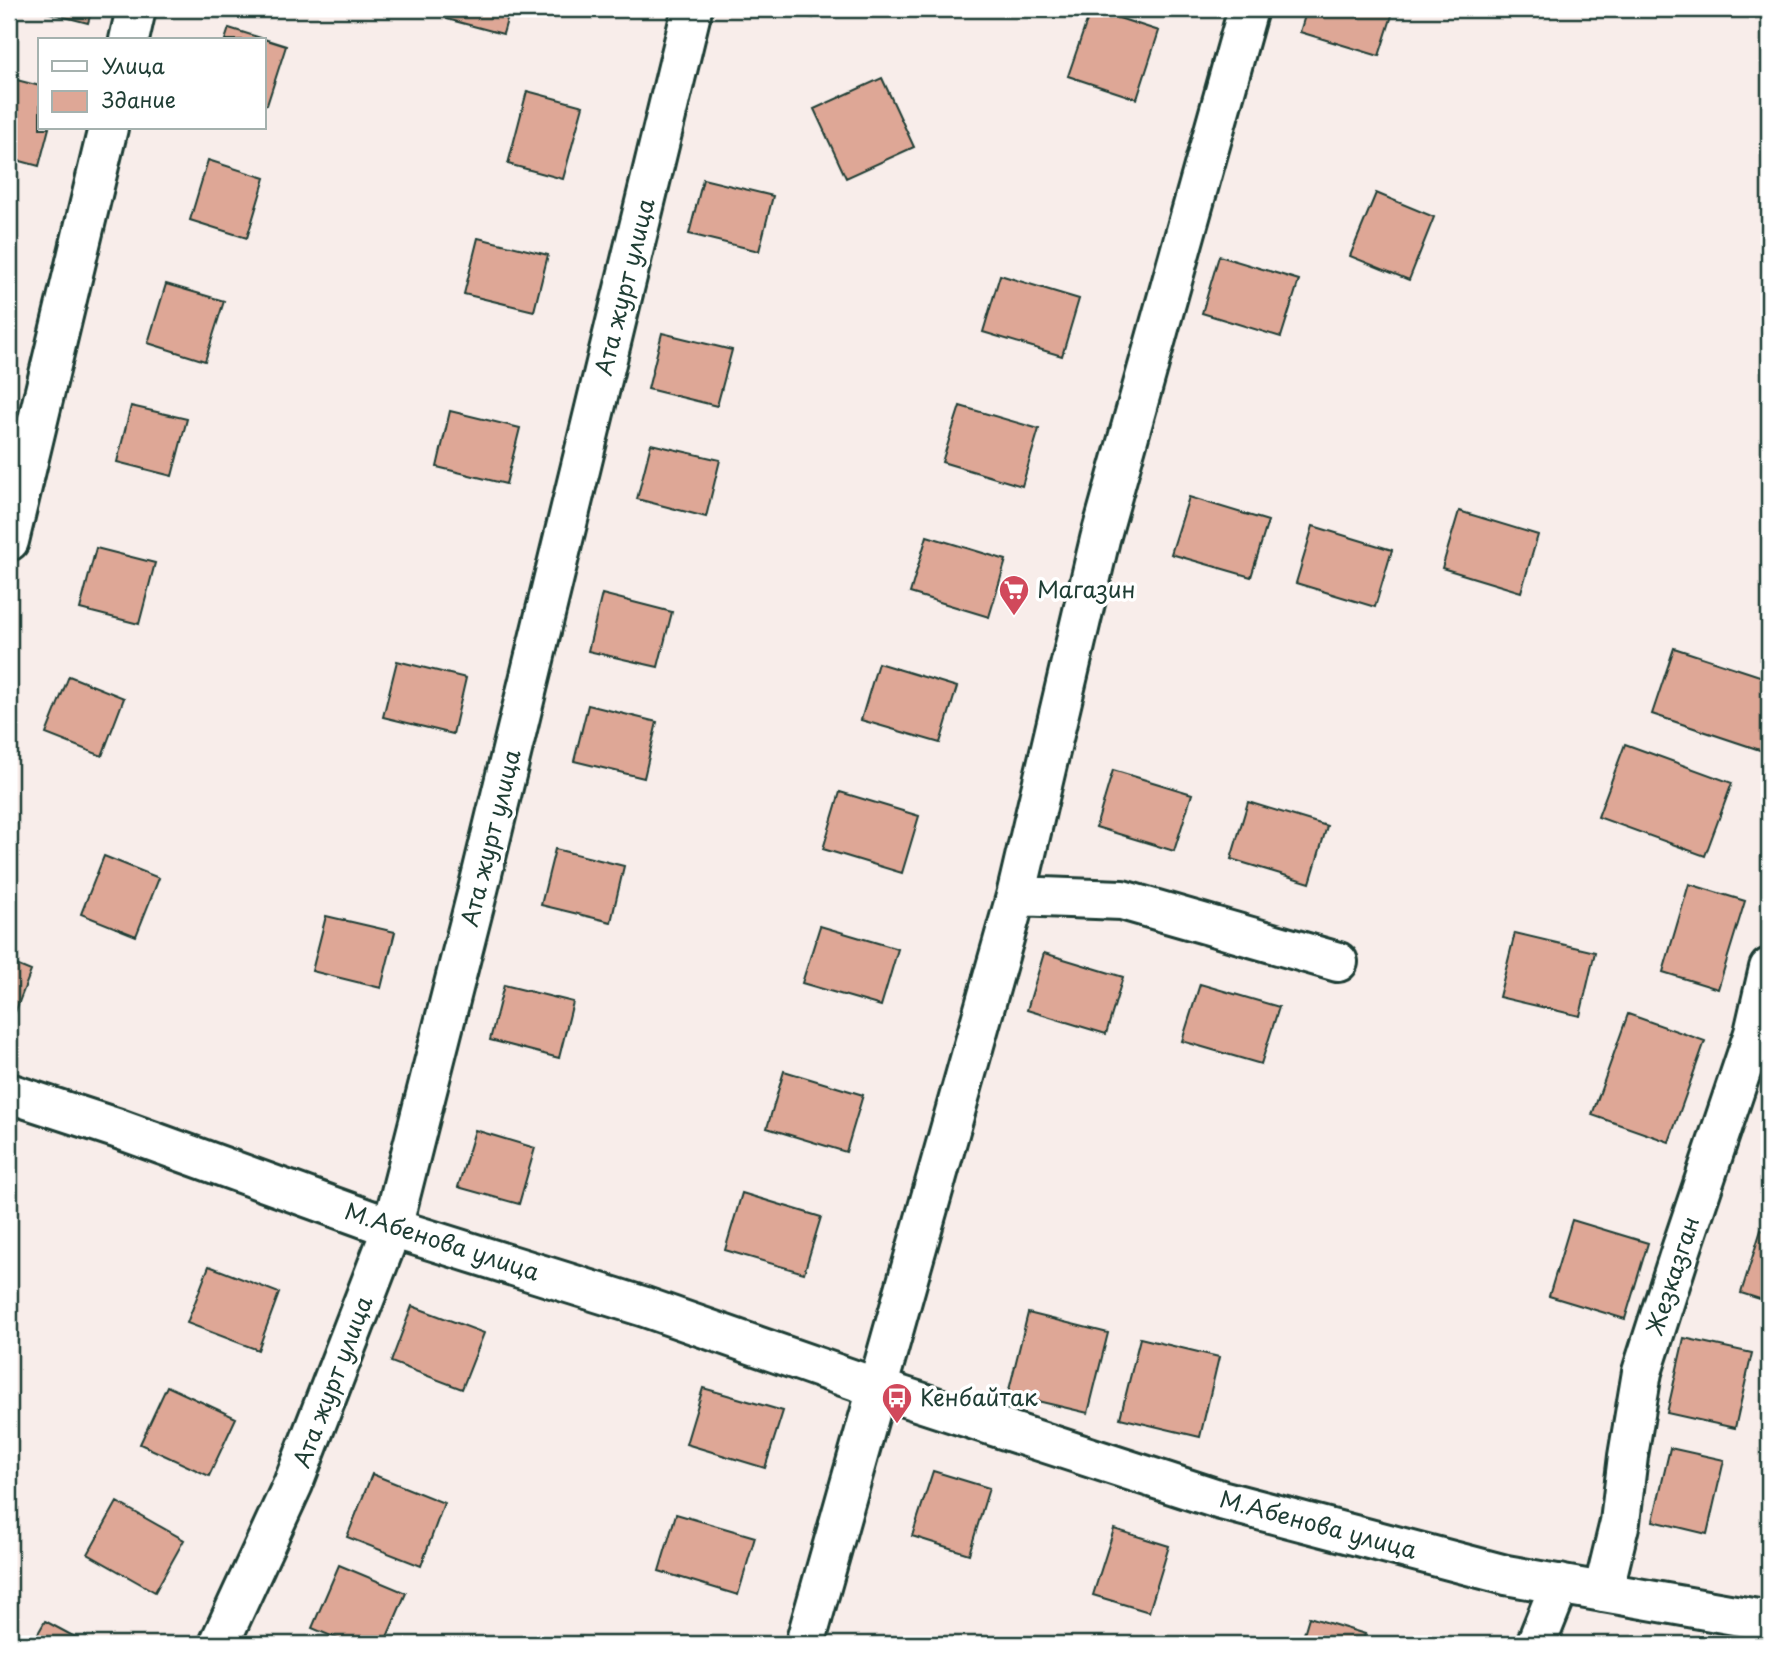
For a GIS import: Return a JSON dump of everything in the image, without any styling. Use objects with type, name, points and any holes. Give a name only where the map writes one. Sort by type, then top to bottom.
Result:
[{"type":"street","points":[[129,38],[136,9]]},
{"type":"street","name":"Ата журт улица","points":[[219,1644],[293,1484],[392,1228],[479,886],[692,9]]},
{"type":"street","points":[[805,1644],[1016,896],[1100,539],[1248,9]]},
{"type":"street","points":[[9,541],[108,130]]},
{"type":"street","points":[[1016,896],[1122,900],[1338,962]]},
{"type":"street","name":"Жезказган","points":[[1603,1592],[1620,1522],[1642,1373],[1754,1033],[1769,968]]},
{"type":"street","name":"М.Абенова улица","points":[[9,1093],[116,1128],[392,1228],[645,1307],[877,1388],[1222,1500],[1506,1575],[1769,1621]]},
{"type":"street","points":[[1536,1644],[1560,1584]]},
{"type":"building","points":[[34,9],[92,9],[88,23]]},
{"type":"building","points":[[450,9],[510,9],[503,34],[447,19]]},
{"type":"building","points":[[775,9],[816,9],[813,18]]},
{"type":"building","points":[[1091,9],[1159,31],[1137,99],[1068,76]]},
{"type":"building","points":[[1171,9],[1192,9],[1190,16]]},
{"type":"building","points":[[1307,9],[1394,9],[1379,56],[1300,32]]},
{"type":"building","points":[[229,28],[261,38],[226,38]]},
{"type":"building","points":[[266,40],[286,46],[266,105]]},
{"type":"building","points":[[9,78],[38,85],[38,130],[48,130],[39,166],[9,158]]},
{"type":"building","points":[[882,78],[914,147],[846,178],[814,109]]},
{"type":"building","points":[[527,91],[583,106],[563,179],[508,164]]},
{"type":"building","points":[[208,160],[265,178],[247,238],[190,220]]},
{"type":"building","points":[[703,179],[773,196],[759,251],[689,234]]},
{"type":"building","points":[[1376,193],[1434,217],[1409,280],[1350,256]]},
{"type":"building","points":[[478,238],[548,255],[534,311],[464,294]]},
{"type":"building","points":[[1219,256],[1299,280],[1281,337],[1202,313]]},
{"type":"building","points":[[1000,275],[1079,299],[1062,356],[983,332]]},
{"type":"building","points":[[166,284],[224,301],[205,361],[148,343]]},
{"type":"building","points":[[662,333],[732,350],[717,406],[648,389]]},
{"type":"building","points":[[131,406],[187,419],[172,476],[117,462]]},
{"type":"building","points":[[960,406],[1039,429],[1022,486],[942,462]]},
{"type":"building","points":[[450,411],[520,428],[506,484],[437,467]]},
{"type":"building","points":[[651,444],[720,460],[706,517],[637,499]]},
{"type":"building","points":[[1189,497],[1268,521],[1251,577],[1171,554]]},
{"type":"building","points":[[1459,511],[1538,535],[1521,592],[1442,568]]},
{"type":"building","points":[[1313,526],[1392,550],[1375,607],[1296,583]]},
{"type":"building","points":[[927,536],[1006,560],[989,617],[910,593]]},
{"type":"building","points":[[96,548],[155,563],[139,624],[80,609]]},
{"type":"building","points":[[602,594],[672,612],[658,667],[588,651]]},
{"type":"building","points":[[1674,648],[1769,679],[1769,753],[1652,714]]},
{"type":"building","points":[[397,661],[466,678],[453,734],[383,717]]},
{"type":"building","points":[[878,663],[957,687],[940,743],[861,720]]},
{"type":"building","points":[[69,676],[124,698],[102,756],[46,734]]},
{"type":"building","points":[[588,705],[657,722],[644,778],[574,761]]},
{"type":"building","points":[[1625,744],[1732,783],[1705,856],[1598,817]]},
{"type":"building","points":[[1113,770],[1192,794],[1174,851],[1096,827]]},
{"type":"building","points":[[840,792],[919,816],[902,873],[823,849]]},
{"type":"building","points":[[1248,802],[1327,826],[1310,883],[1231,859]]},
{"type":"building","points":[[555,849],[624,866],[611,922],[541,905]]},
{"type":"building","points":[[104,856],[159,878],[136,936],[81,914]]},
{"type":"building","points":[[1689,884],[1745,901],[1718,989],[1663,972]]},
{"type":"building","points":[[326,916],[395,932],[381,988],[312,971]]},
{"type":"building","points":[[820,926],[898,949],[881,1006],[802,983]]},
{"type":"building","points":[[1515,933],[1595,952],[1580,1016],[1499,997]]},
{"type":"building","points":[[1044,953],[1123,977],[1106,1034],[1027,1010]]},
{"type":"building","points":[[9,962],[31,971],[9,1028]]},
{"type":"building","points":[[1200,984],[1279,1007],[1261,1064],[1182,1041]]},
{"type":"building","points":[[504,985],[573,1002],[559,1058],[490,1040]]},
{"type":"building","points":[[1628,1014],[1705,1041],[1669,1142],[1592,1115]]},
{"type":"building","points":[[784,1071],[863,1095],[846,1152],[767,1128]]},
{"type":"building","points":[[475,1130],[535,1148],[519,1204],[458,1187]]},
{"type":"building","points":[[742,1193],[821,1217],[804,1273],[725,1250]]},
{"type":"building","points":[[1572,1220],[1648,1243],[1625,1319],[1549,1296]]},
{"type":"building","points":[[1761,1230],[1769,1232],[1769,1302],[1741,1293]]},
{"type":"building","points":[[209,1266],[279,1293],[258,1350],[187,1323]]},
{"type":"building","points":[[412,1306],[484,1333],[462,1389],[391,1362]]},
{"type":"building","points":[[1028,1313],[1108,1333],[1088,1413],[1008,1394]]},
{"type":"building","points":[[1140,1338],[1219,1357],[1200,1437],[1120,1418]]},
{"type":"building","points":[[1684,1338],[1752,1353],[1735,1428],[1667,1413]]},
{"type":"building","points":[[167,1386],[236,1418],[209,1476],[140,1444]]},
{"type":"building","points":[[703,1388],[783,1411],[765,1468],[686,1444]]},
{"type":"building","points":[[1670,1448],[1724,1460],[1707,1534],[1653,1521]]},
{"type":"building","points":[[933,1471],[989,1488],[969,1554],[912,1536]]},
{"type":"building","points":[[372,1474],[444,1503],[421,1566],[347,1537]]},
{"type":"building","points":[[117,1502],[184,1540],[155,1592],[88,1554]]},
{"type":"building","points":[[676,1514],[755,1537],[738,1595],[659,1571]]},
{"type":"building","points":[[1114,1529],[1169,1546],[1149,1612],[1093,1595]]},
{"type":"building","points":[[339,1565],[406,1593],[384,1644],[350,1644],[312,1628]]},
{"type":"building","points":[[1309,1617],[1365,1634],[1362,1644],[1301,1644]]},
{"type":"building","points":[[45,1621],[88,1644],[32,1644]]},
{"type":"place","name":"Магазин","points":[[1014,617]]},
{"type":"place","name":"Кенбайтак","points":[[897,1425]]}]
